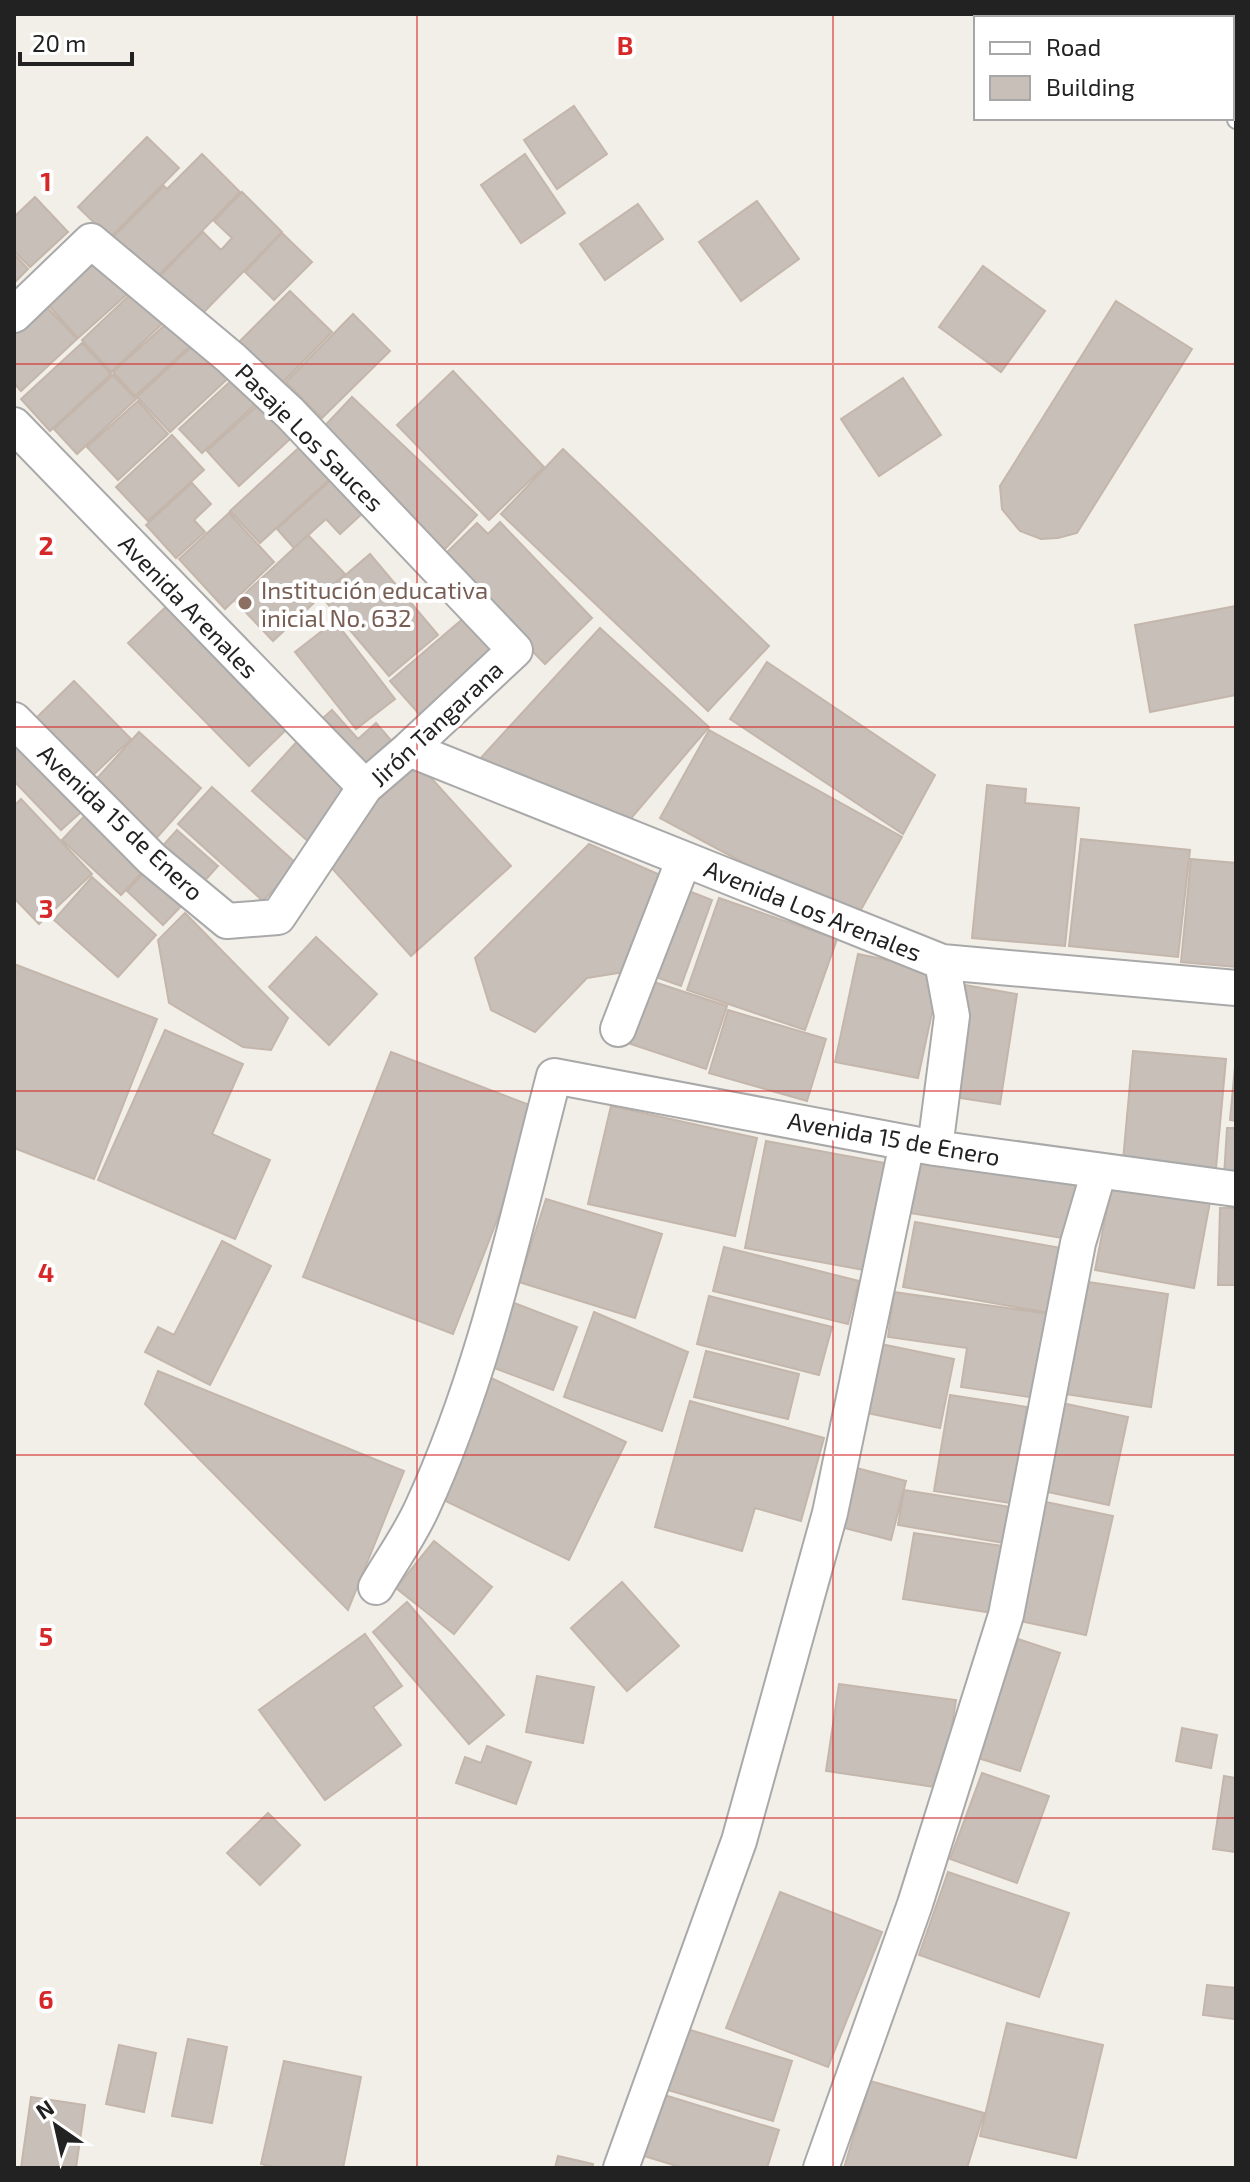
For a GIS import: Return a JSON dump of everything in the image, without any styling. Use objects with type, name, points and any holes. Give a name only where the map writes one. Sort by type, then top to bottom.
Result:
[{"type":"street","name":"Pasaje Los Sauces","points":[[14,315],[91,241],[231,358],[290,413],[515,650]]},
{"type":"street","name":"Avenida Arenales","points":[[14,425],[365,787]]},
{"type":"street","name":"Jirón Tangarana","points":[[278,917],[365,787],[515,650]]},
{"type":"street","name":"Avenida 15 de Enero","points":[[14,720],[152,859],[227,921],[278,917]]},
{"type":"street","name":"Avenida Los Arenales","points":[[409,749],[942,962],[1236,988]]},
{"type":"street","points":[[618,1029],[684,859]]},
{"type":"street","points":[[621,2168],[739,1841],[830,1513],[952,1016],[942,962]]},
{"type":"street","name":"Avenida 15 de Enero","points":[[376,1587],[421,1512],[450,1446],[495,1304],[554,1076],[921,1146],[1236,1189]]},
{"type":"street","points":[[821,2168],[915,1904],[1006,1615],[1078,1243],[1099,1171]]},
{"type":"building","points":[[574,106],[607,154],[557,189],[524,140]]},
{"type":"building","points":[[147,137],[179,168],[110,238],[78,207]]},
{"type":"building","points":[[202,154],[240,192],[156,278],[113,237],[164,186],[167,189]]},
{"type":"building","points":[[525,154],[565,213],[521,243],[481,185]]},
{"type":"building","points":[[242,192],[282,232],[199,317],[158,278],[203,232],[221,250],[232,238],[214,221]]},
{"type":"building","points":[[35,197],[68,232],[30,267],[14,251],[14,217]]},
{"type":"building","points":[[757,201],[799,259],[741,301],[699,242]]},
{"type":"building","points":[[638,204],[663,239],[605,280],[580,244]]},
{"type":"building","points":[[282,233],[312,262],[274,300],[245,272]]},
{"type":"building","points":[[94,250],[132,290],[78,338],[42,298]]},
{"type":"building","points":[[14,254],[28,269],[14,283]]},
{"type":"building","points":[[983,266],[1045,311],[1001,372],[939,327]]},
{"type":"building","points":[[134,291],[163,323],[111,372],[82,340]]},
{"type":"building","points":[[290,291],[332,332],[276,389],[234,347]]},
{"type":"building","points":[[41,301],[77,339],[21,391],[14,383],[14,326]]},
{"type":"building","points":[[1116,301],[1192,349],[1077,533],[1041,539],[1020,531],[1002,509],[1000,486]]},
{"type":"building","points":[[353,314],[390,351],[322,418],[286,382]]},
{"type":"building","points":[[167,323],[189,347],[135,396],[113,372]]},
{"type":"building","points":[[202,337],[235,372],[170,432],[137,397]]},
{"type":"building","points":[[82,343],[111,374],[50,431],[21,399]]},
{"type":"building","points":[[453,371],[544,467],[489,520],[397,425]]},
{"type":"building","points":[[113,375],[136,399],[77,454],[54,429]]},
{"type":"building","points":[[234,378],[257,403],[202,453],[179,429]]},
{"type":"building","points":[[903,378],[941,435],[879,476],[841,419]]},
{"type":"building","points":[[268,396],[300,430],[239,486],[207,451]]},
{"type":"building","points":[[352,397],[477,515],[443,551],[317,434]]},
{"type":"building","points":[[138,401],[168,434],[118,480],[87,447]]},
{"type":"building","points":[[172,435],[204,470],[148,521],[116,487]]},
{"type":"building","points":[[303,444],[333,476],[260,543],[230,511]]},
{"type":"building","points":[[563,449],[769,646],[708,711],[501,514]]},
{"type":"building","points":[[333,478],[364,512],[340,534],[326,519],[294,548],[277,529]]},
{"type":"building","points":[[192,483],[211,504],[194,520],[205,532],[176,558],[146,525]]},
{"type":"building","points":[[229,513],[274,562],[225,609],[179,559]]},
{"type":"building","points":[[500,522],[592,618],[545,664],[441,558],[477,523],[488,534]]},
{"type":"building","points":[[308,535],[345,574],[273,641],[236,602]]},
{"type":"building","points":[[370,554],[438,635],[389,676],[321,596]]},
{"type":"building","points":[[172,601],[292,724],[249,766],[128,643]]},
{"type":"building","points":[[1236,606],[1236,695],[1150,712],[1135,625]]},
{"type":"building","points":[[465,617],[495,651],[420,715],[390,681]]},
{"type":"building","points":[[335,621],[395,699],[356,729],[295,652]]},
{"type":"building","points":[[600,628],[709,727],[627,823],[477,762]]},
{"type":"building","points":[[767,662],[935,775],[903,834],[730,719]]},
{"type":"building","points":[[74,681],[131,739],[89,779],[32,722]]},
{"type":"building","points":[[332,710],[358,739],[376,723],[402,753],[366,785],[314,726]]},
{"type":"building","points":[[709,730],[902,837],[854,922],[660,818]]},
{"type":"building","points":[[139,732],[201,788],[152,843],[90,786]]},
{"type":"building","points":[[14,734],[88,806],[61,830],[14,781]]},
{"type":"building","points":[[302,736],[360,788],[310,843],[252,791]]},
{"type":"building","points":[[413,758],[511,866],[411,956],[329,865],[372,796]]},
{"type":"building","points":[[987,785],[1026,789],[1025,803],[1079,808],[1065,946],[972,938]]},
{"type":"building","points":[[212,787],[297,864],[263,901],[178,824]]},
{"type":"building","points":[[21,799],[92,874],[39,924],[14,898],[14,806]]},
{"type":"building","points":[[91,809],[150,864],[121,895],[62,840]]},
{"type":"building","points":[[177,830],[218,866],[199,887],[158,851]]},
{"type":"building","points":[[1081,839],[1190,850],[1178,957],[1069,946]]},
{"type":"building","points":[[589,844],[665,877],[624,972],[587,978],[535,1032],[491,1010],[475,958]]},
{"type":"building","points":[[1191,859],[1236,863],[1236,967],[1181,962]]},
{"type":"building","points":[[152,864],[188,899],[163,925],[127,891]]},
{"type":"building","points":[[92,877],[156,935],[118,977],[54,920]]},
{"type":"building","points":[[681,888],[712,900],[681,986],[650,975]]},
{"type":"building","points":[[719,898],[837,939],[805,1030],[687,990]]},
{"type":"building","points":[[185,913],[288,1018],[271,1050],[243,1047],[169,1003],[158,940]]},
{"type":"building","points":[[316,937],[377,994],[329,1045],[269,987]]},
{"type":"building","points":[[858,954],[941,971],[918,1078],[835,1062]]},
{"type":"building","points":[[14,964],[157,1019],[94,1179],[14,1148]]},
{"type":"building","points":[[645,979],[727,1006],[706,1069],[625,1042]]},
{"type":"building","points":[[965,985],[1017,994],[1000,1104],[947,1096]]},
{"type":"building","points":[[728,1010],[826,1039],[807,1101],[709,1073]]},
{"type":"building","points":[[165,1030],[243,1064],[212,1134],[270,1160],[235,1239],[98,1180]]},
{"type":"building","points":[[1133,1051],[1226,1059],[1216,1168],[1123,1160]]},
{"type":"building","points":[[391,1052],[540,1109],[453,1334],[303,1277]]},
{"type":"building","points":[[1236,1056],[1236,1121],[1230,1120]]},
{"type":"building","points":[[611,1106],[757,1138],[735,1236],[588,1204]]},
{"type":"building","points":[[1227,1128],[1236,1128],[1236,1177],[1224,1176]]},
{"type":"building","points":[[766,1141],[885,1163],[864,1270],[745,1248]]},
{"type":"building","points":[[919,1155],[1079,1181],[1069,1239],[910,1213]]},
{"type":"building","points":[[1112,1183],[1210,1202],[1194,1288],[1095,1270]]},
{"type":"building","points":[[546,1199],[662,1234],[635,1318],[519,1282]]},
{"type":"building","points":[[1220,1208],[1236,1208],[1236,1285],[1218,1285]]},
{"type":"building","points":[[915,1222],[1061,1248],[1049,1313],[903,1287]]},
{"type":"building","points":[[222,1241],[271,1266],[210,1385],[145,1352],[158,1327],[174,1335]]},
{"type":"building","points":[[724,1247],[859,1281],[848,1324],[713,1291]]},
{"type":"building","points":[[1082,1281],[1168,1294],[1151,1407],[1065,1394]]},
{"type":"building","points":[[894,1292],[1056,1315],[1044,1399],[961,1387],[967,1348],[888,1337]]},
{"type":"building","points":[[709,1296],[832,1327],[819,1375],[697,1344]]},
{"type":"building","points":[[509,1301],[577,1327],[553,1390],[486,1365]]},
{"type":"building","points":[[594,1312],[688,1352],[662,1431],[564,1397]]},
{"type":"building","points":[[876,1343],[954,1359],[940,1428],[862,1412]]},
{"type":"building","points":[[706,1351],[799,1374],[788,1419],[694,1397]]},
{"type":"building","points":[[158,1371],[404,1471],[348,1610],[145,1404]]},
{"type":"building","points":[[489,1377],[626,1442],[569,1560],[433,1495]]},
{"type":"building","points":[[950,1395],[1027,1407],[1011,1503],[934,1491]]},
{"type":"building","points":[[690,1401],[824,1438],[801,1521],[755,1508],[742,1551],[655,1527]]},
{"type":"building","points":[[1062,1403],[1128,1417],[1109,1505],[1043,1491]]},
{"type":"building","points":[[849,1466],[906,1481],[891,1540],[833,1525]]},
{"type":"building","points":[[904,1490],[1022,1509],[1016,1545],[898,1525]]},
{"type":"building","points":[[1046,1502],[1113,1516],[1086,1635],[1020,1621]]},
{"type":"building","points":[[914,1533],[1003,1546],[993,1613],[903,1599]]},
{"type":"building","points":[[434,1541],[492,1587],[454,1634],[396,1588]]},
{"type":"building","points":[[622,1582],[679,1646],[627,1691],[571,1628]]},
{"type":"building","points":[[407,1602],[504,1715],[469,1744],[373,1632]]},
{"type":"building","points":[[365,1634],[402,1686],[373,1707],[401,1745],[325,1800],[259,1710]]},
{"type":"building","points":[[1018,1639],[1060,1653],[1020,1771],[978,1758]]},
{"type":"building","points":[[537,1676],[594,1687],[583,1743],[526,1732]]},
{"type":"building","points":[[839,1684],[956,1700],[942,1788],[826,1771]]},
{"type":"building","points":[[1182,1728],[1217,1735],[1211,1768],[1176,1761]]},
{"type":"building","points":[[487,1746],[531,1762],[516,1804],[456,1783],[465,1757],[481,1763]]},
{"type":"building","points":[[982,1773],[1049,1796],[1017,1883],[950,1859]]},
{"type":"building","points":[[1224,1776],[1236,1778],[1236,1852],[1213,1849]]},
{"type":"building","points":[[268,1813],[300,1845],[260,1885],[227,1853]]},
{"type":"building","points":[[948,1872],[1069,1913],[1039,1997],[919,1955]]},
{"type":"building","points":[[780,1892],[882,1932],[828,2067],[726,2028]]},
{"type":"building","points":[[1207,1985],[1236,1988],[1235,2019],[1203,2015]]},
{"type":"building","points":[[1007,2023],[1103,2045],[1076,2158],[980,2136]]},
{"type":"building","points":[[687,2029],[792,2061],[773,2121],[668,2090]]},
{"type":"building","points":[[188,2039],[227,2047],[212,2123],[172,2116]]},
{"type":"building","points":[[119,2045],[156,2053],[144,2112],[106,2104]]},
{"type":"building","points":[[284,2061],[361,2077],[343,2168],[279,2168],[261,2164]]},
{"type":"building","points":[[870,2081],[984,2113],[967,2168],[844,2168]]},
{"type":"building","points":[[661,2094],[779,2130],[767,2168],[683,2168],[641,2155]]},
{"type":"building","points":[[31,2097],[85,2105],[76,2168],[21,2168]]},
{"type":"building","points":[[558,2156],[593,2164],[592,2168],[555,2168]]},
{"type":"place","name":"Institución educativa inicial No. 632","points":[[245,603]]}]
